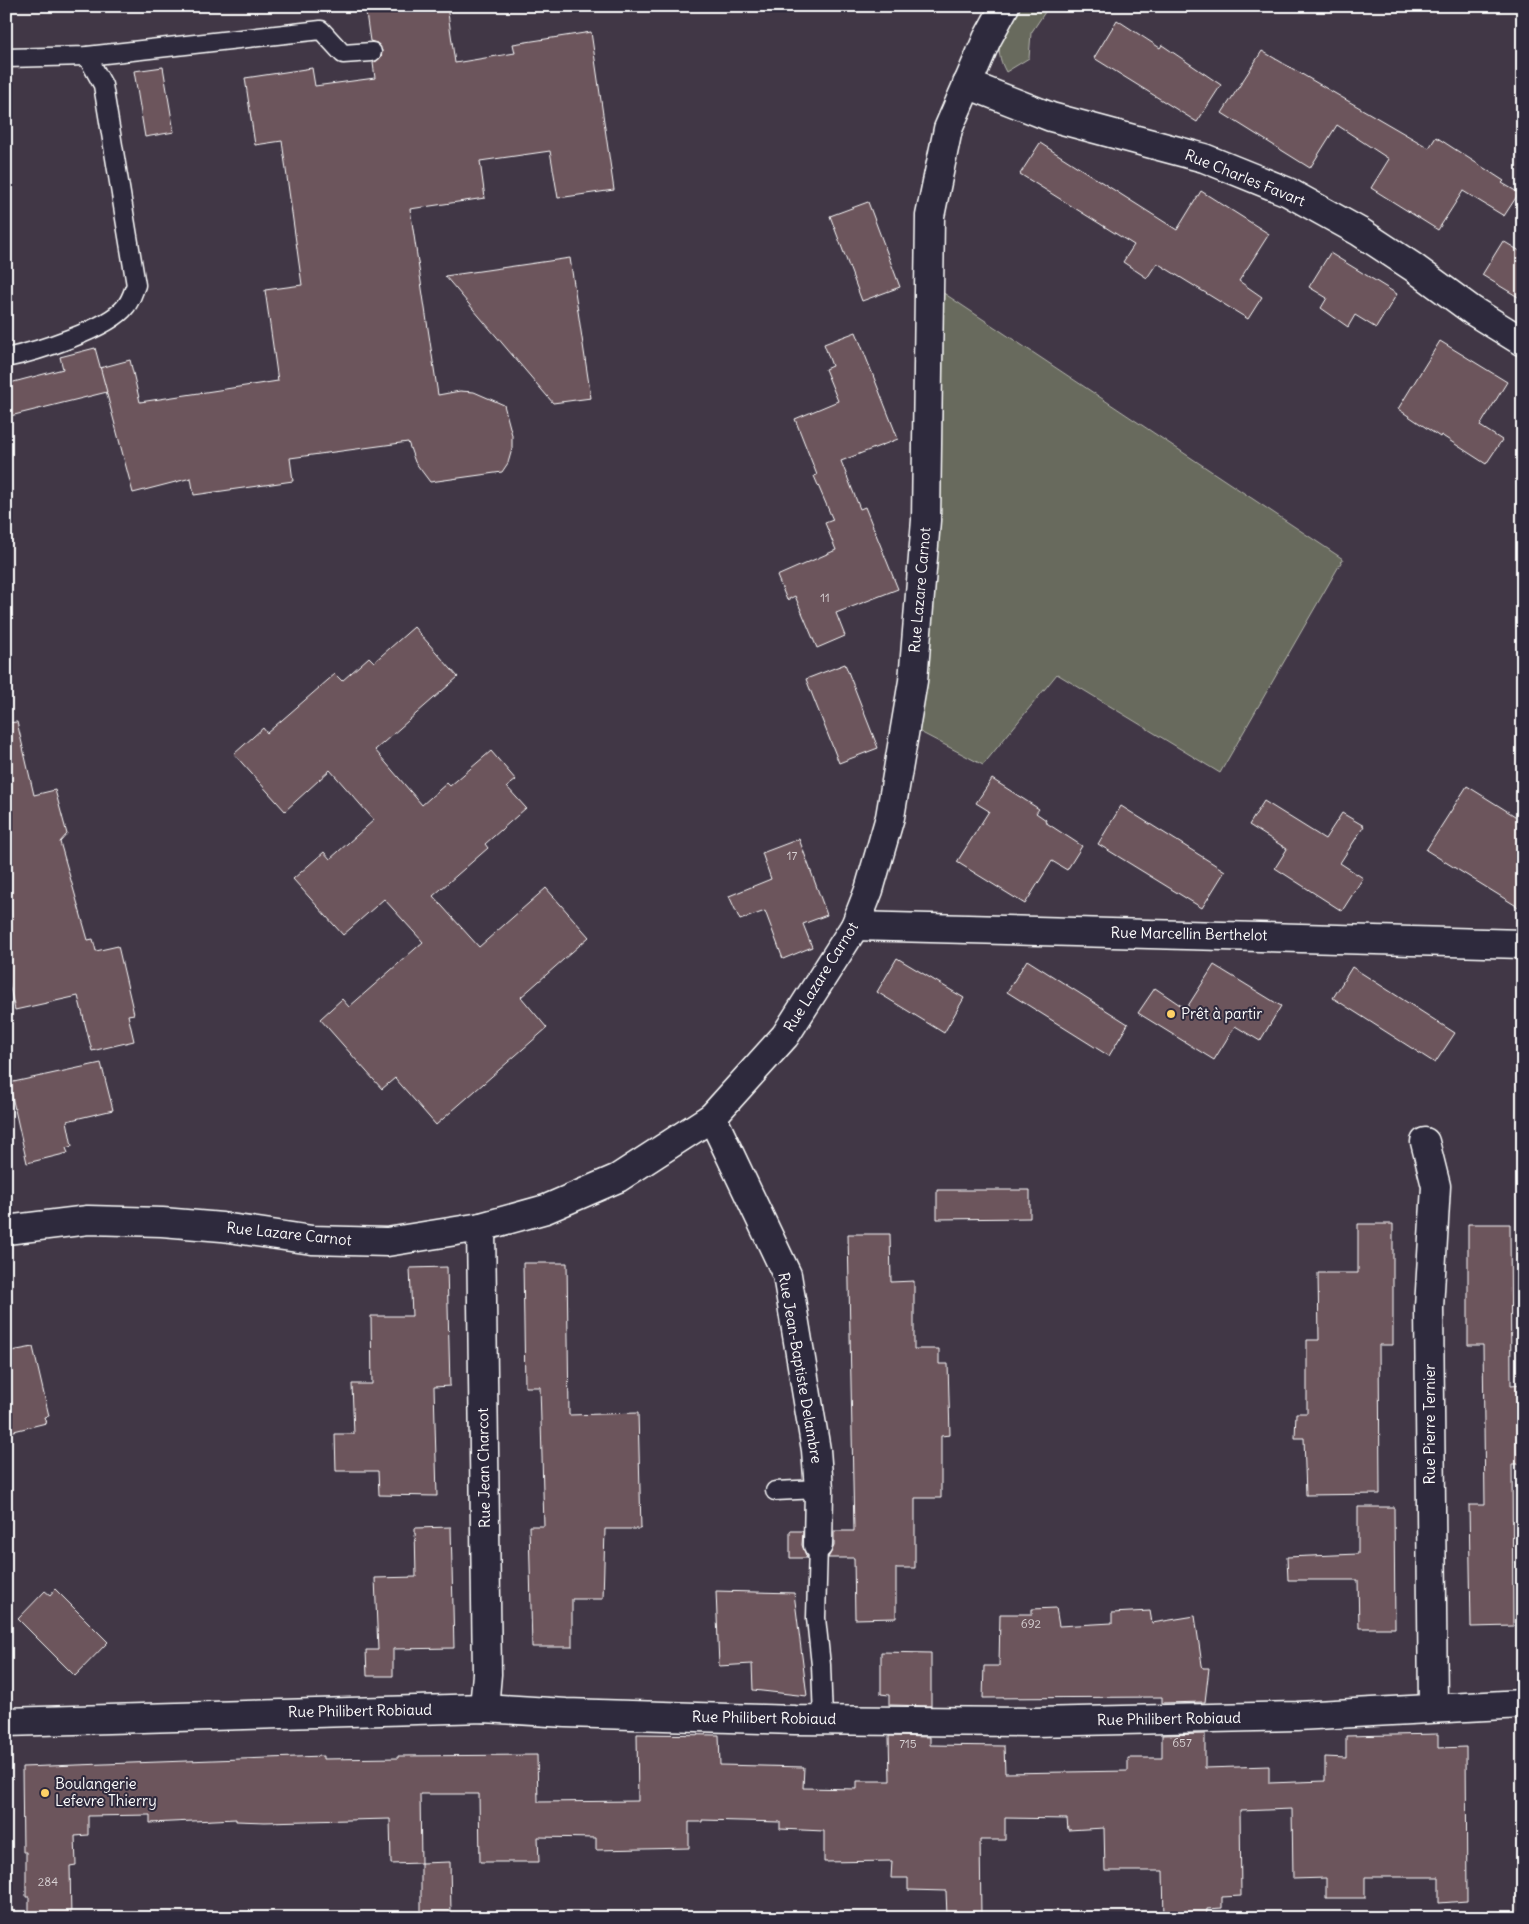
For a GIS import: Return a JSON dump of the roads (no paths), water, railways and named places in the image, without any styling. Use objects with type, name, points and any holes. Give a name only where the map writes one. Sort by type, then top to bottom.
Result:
[{"type":"street","name":"Rue Lazare Carnot","points":[[6,1230],[88,1220],[162,1222],[222,1227],[312,1240],[387,1242],[481,1227],[546,1209],[618,1178],[712,1117],[785,1036],[855,926],[869,890],[890,817],[913,681],[926,520],[930,216],[948,129],[1001,8]]},
{"type":"street","name":"Rue Charles Favart","points":[[967,84],[1051,117],[1204,158],[1288,192],[1360,232],[1413,266],[1474,311],[1523,342]]},
{"type":"street","name":"Rue Marcellin Berthelot","points":[[855,926],[1523,944]]},
{"type":"street","name":"Rue Jean-Baptiste Delambre","points":[[712,1117],[786,1275],[816,1450],[819,1489],[818,1545]]},
{"type":"street","name":"Rue Pierre Ternier","points":[[1425,1142],[1436,1186],[1429,1308],[1433,1707]]},
{"type":"street","name":"Rue Jean Charcot","points":[[481,1227],[487,1674],[484,1708]]},
{"type":"street","name":"Rue Philibert Robiaud","points":[[6,1722],[484,1708],[566,1713],[823,1720],[1139,1720],[1297,1716],[1433,1707],[1523,1704]]},
{"type":"lane","points":[[6,58],[87,56],[321,30],[343,54],[372,52]]},
{"type":"lane","points":[[6,358],[32,353],[95,330],[126,307],[136,285],[103,85],[87,56]]},
{"type":"lane","points":[[775,1492],[819,1489]]},
{"type":"lane","points":[[818,1545],[816,1618],[821,1665],[823,1720]]},
{"type":"place","name":"Prêt à partir","points":[[1171,1014]]},
{"type":"place","name":"Boulangerie Lefevre Thierry","points":[[45,1793]]}]
